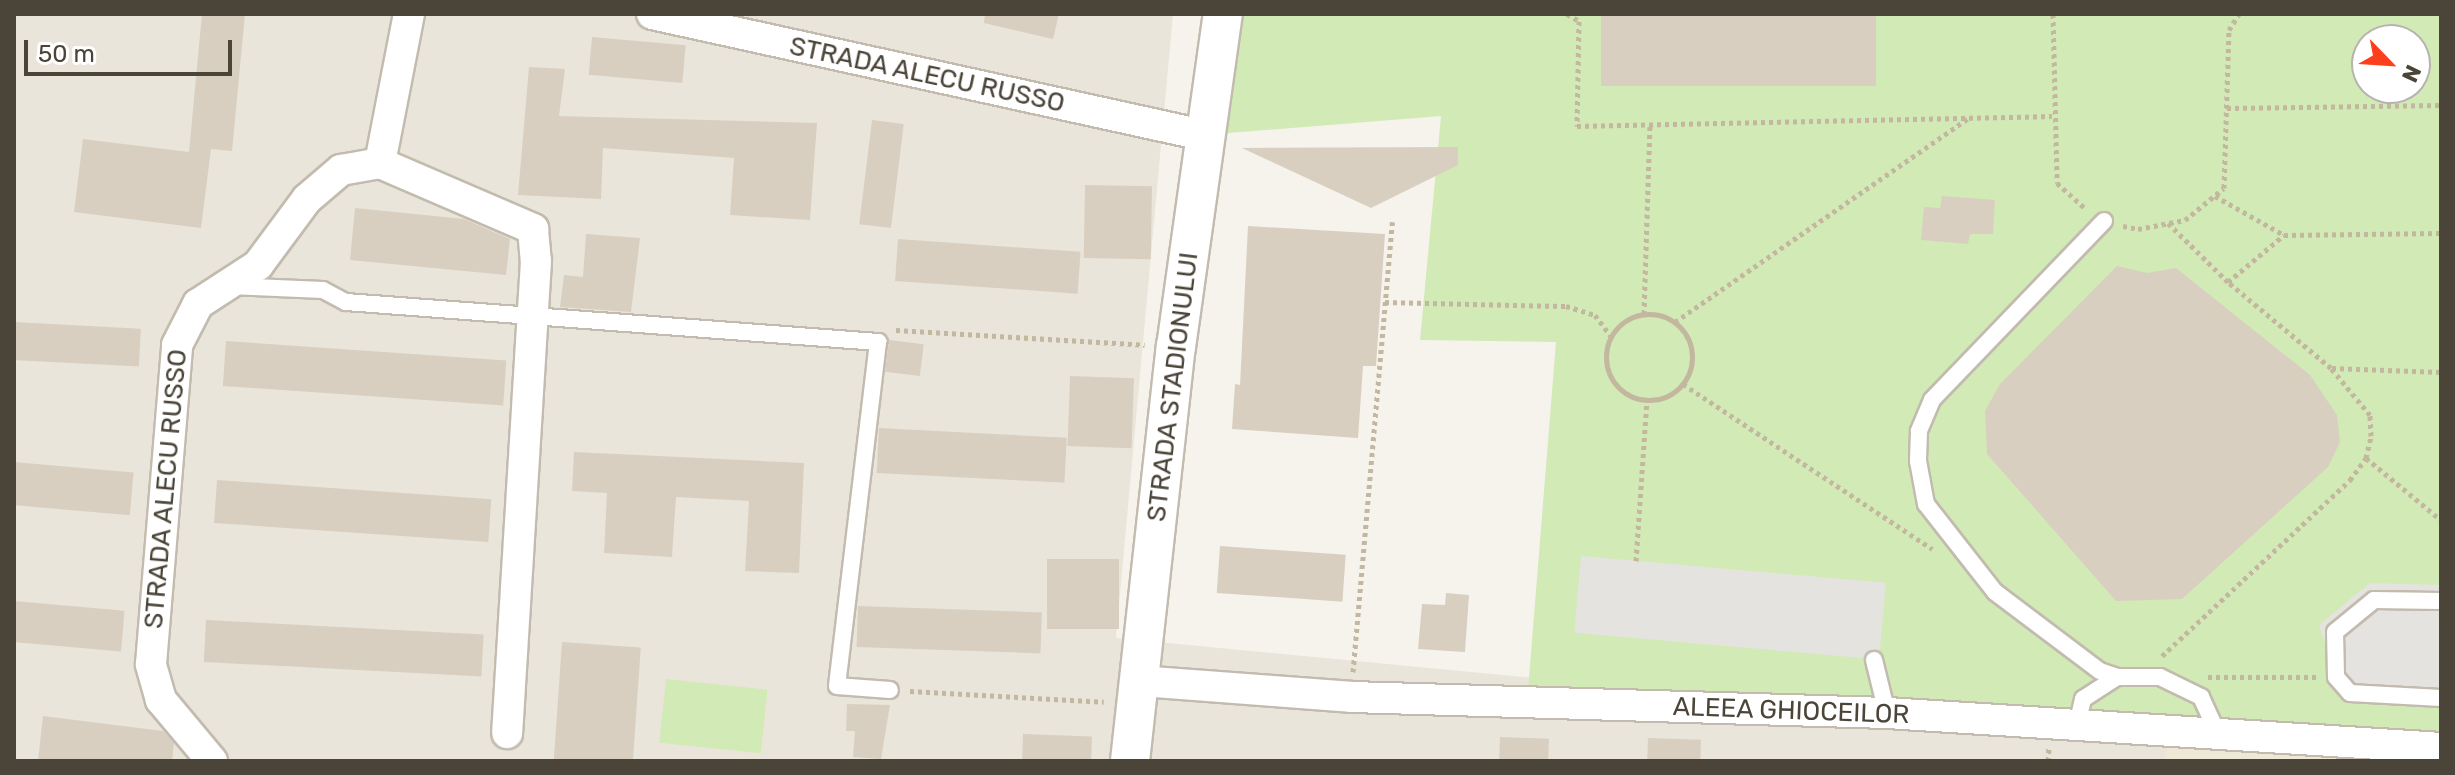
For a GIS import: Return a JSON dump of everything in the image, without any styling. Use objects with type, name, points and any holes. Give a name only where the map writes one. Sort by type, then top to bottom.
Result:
[{"type":"street","points":[[409,14],[380,163],[533,229],[536,261],[530,316],[507,733]]},
{"type":"street","name":"STRADA ALECU RUSSO","points":[[652,14],[1203,135]]},
{"type":"street","name":"STRADA STADIONULUI","points":[[1130,761],[1176,347],[1203,135],[1223,14]]},
{"type":"street","name":"STRADA ALECU RUSSO","points":[[212,761],[161,700],[151,664],[177,345],[198,304],[258,265],[307,199],[341,170],[380,163]]},
{"type":"street","name":"ALEEA GHIOCEILOR","points":[[1138,693],[1887,713],[2441,748]]},
{"type":"lane","points":[[2104,221],[1932,400],[1919,431],[1918,461],[1926,504],[1995,592],[2100,671],[2117,677],[2160,677],[2201,697],[2218,734]]},
{"type":"lane","points":[[224,286],[323,290],[346,302],[878,342],[837,686],[890,690]]},
{"type":"lane","points":[[2441,601],[2374,600],[2335,632],[2336,677],[2350,693],[2441,698]]},
{"type":"lane","points":[[1874,660],[1887,713]]},
{"type":"lane","points":[[2077,725],[2083,699],[2117,677]]},
{"type":"path","points":[[1567,14],[1579,21],[1577,126],[2052,116]]},
{"type":"path","points":[[2053,14],[2052,116],[2057,183],[2104,221],[2138,229],[2185,220],[2224,188],[2229,30],[2239,14]]},
{"type":"path","points":[[2227,108],[2441,105]]},
{"type":"path","points":[[1675,322],[1969,117]]},
{"type":"path","points":[[1644,314],[1650,126]]},
{"type":"path","points":[[2215,196],[2284,235],[2441,233]]},
{"type":"path","points":[[1351,697],[1392,222]]},
{"type":"path","points":[[2168,223],[2228,282],[2331,368],[2370,415],[2366,458],[2329,502],[2160,657],[2160,677],[2336,677]]},
{"type":"path","points":[[2228,282],[2284,235]]},
{"type":"path","points":[[1385,302],[1566,306],[1595,315],[1611,336]]},
{"type":"path","points":[[1644,314],[1675,322],[1691,344],[1692,358],[1683,384],[1647,400],[1633,397],[1612,378],[1607,364],[1611,336],[1631,317],[1644,314]]},
{"type":"path","points":[[878,342],[896,330],[1176,347]]},
{"type":"path","points":[[2331,368],[2441,372]]},
{"type":"path","points":[[1683,384],[1938,553]]},
{"type":"path","points":[[1636,561],[1647,400]]},
{"type":"path","points":[[2366,458],[2441,520]]},
{"type":"path","points":[[890,690],[1138,693]]},
{"type":"shaded area","points":[[14,14],[1173,14],[1116,638],[2401,761],[14,761]]},
{"type":"shaded area","points":[[1581,556],[1886,583],[1879,659],[1574,633]]},
{"type":"shaded area","points":[[2370,583],[2441,585],[2441,702],[2352,698],[2336,677],[2319,625]]},
{"type":"shaded area","points":[[2168,731],[2441,761],[2165,761]]},
{"type":"green space","points":[[1223,14],[2441,14],[2441,748],[1528,690],[1556,342],[1420,340],[1441,116],[1203,135]]},
{"type":"green space","points":[[666,679],[767,690],[761,753],[659,743]]},
{"type":"building","points":[[202,14],[245,14],[232,151],[211,149],[201,228],[74,212],[83,139],[189,152]]},
{"type":"building","points":[[985,14],[1059,14],[1053,39],[984,23]]},
{"type":"building","points":[[1601,14],[1876,14],[1876,86],[1601,86]]},
{"type":"building","points":[[592,37],[686,45],[682,83],[589,75]]},
{"type":"building","points":[[529,67],[565,69],[559,116],[817,123],[810,220],[730,215],[734,158],[603,148],[601,199],[518,195]]},
{"type":"building","points":[[872,120],[904,124],[891,228],[859,224]]},
{"type":"building","points":[[1458,147],[1458,165],[1371,208],[1242,148]]},
{"type":"building","points":[[1085,185],[1152,186],[1151,259],[1084,258]]},
{"type":"building","points":[[1942,196],[1995,200],[1993,234],[1970,234],[1968,244],[1921,240],[1924,207],[1940,208]]},
{"type":"building","points":[[355,208],[464,219],[510,239],[506,275],[350,260]]},
{"type":"building","points":[[1248,226],[1385,234],[1376,366],[1363,366],[1358,438],[1232,429],[1235,384],[1240,385]]},
{"type":"building","points":[[586,234],[640,238],[631,312],[560,307],[564,275],[583,277]]},
{"type":"building","points":[[898,239],[1081,252],[1078,294],[895,281]]},
{"type":"building","points":[[2117,266],[2147,273],[2176,268],[2310,375],[2337,415],[2340,442],[2328,467],[2182,599],[2116,601],[1987,454],[1985,411],[2000,384]]},
{"type":"building","points":[[14,322],[141,329],[139,367],[14,360]]},
{"type":"building","points":[[889,340],[924,344],[920,376],[885,372]]},
{"type":"building","points":[[226,341],[506,361],[503,405],[223,386]]},
{"type":"building","points":[[1070,376],[1134,378],[1132,448],[1068,446]]},
{"type":"building","points":[[879,428],[1067,438],[1064,483],[877,473]]},
{"type":"building","points":[[574,452],[804,463],[799,573],[745,571],[749,501],[676,497],[672,557],[604,553],[607,493],[572,491]]},
{"type":"building","points":[[14,462],[134,472],[130,515],[14,505]]},
{"type":"building","points":[[217,480],[491,499],[488,542],[214,523]]},
{"type":"building","points":[[1220,546],[1346,555],[1342,602],[1217,593]]},
{"type":"building","points":[[1047,559],[1119,559],[1119,629],[1047,629]]},
{"type":"building","points":[[1446,593],[1469,595],[1465,652],[1418,649],[1422,604],[1445,605]]},
{"type":"building","points":[[14,601],[125,611],[121,652],[14,642]]},
{"type":"building","points":[[858,606],[1042,612],[1040,653],[857,647]]},
{"type":"building","points":[[206,620],[484,635],[481,676],[204,662]]},
{"type":"building","points":[[562,642],[641,648],[633,761],[554,761]]},
{"type":"building","points":[[847,704],[890,705],[881,759],[853,757],[855,731],[846,731]]},
{"type":"building","points":[[43,716],[163,731],[174,743],[172,761],[38,761]]},
{"type":"building","points":[[1023,734],[1092,736],[1091,761],[1022,761]]},
{"type":"building","points":[[1500,737],[1549,739],[1548,761],[1499,761]]},
{"type":"building","points":[[1648,738],[1701,740],[1700,761],[1647,761]]}]
